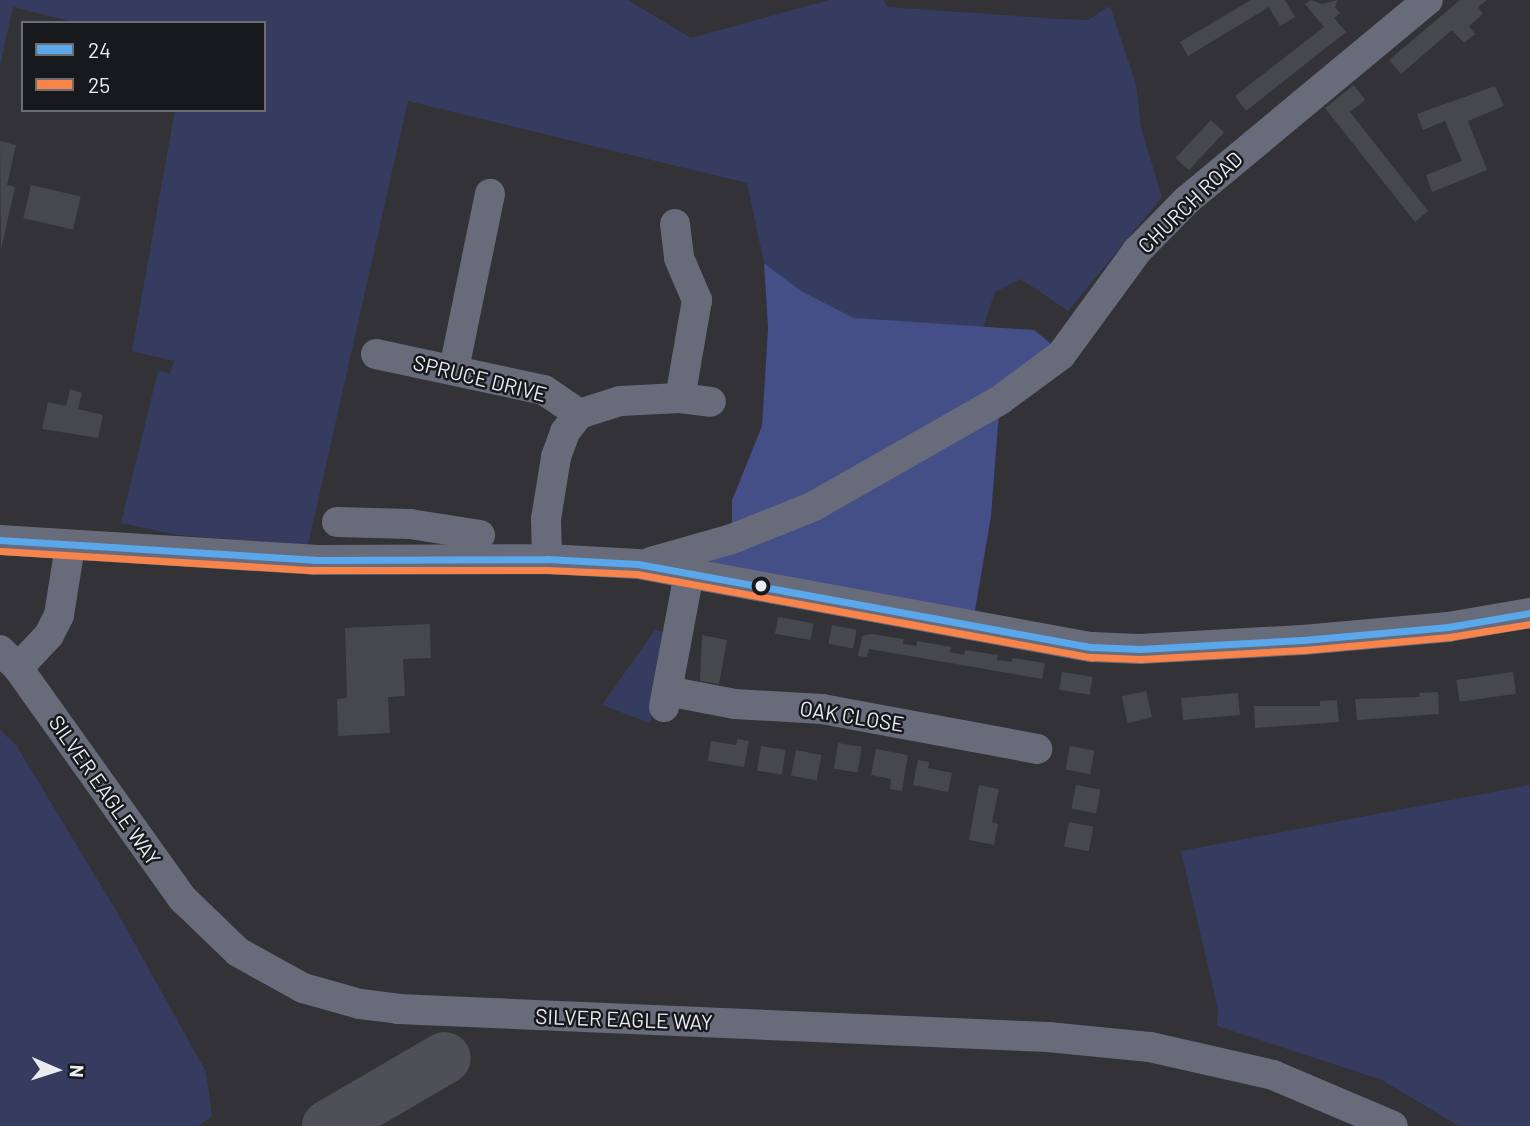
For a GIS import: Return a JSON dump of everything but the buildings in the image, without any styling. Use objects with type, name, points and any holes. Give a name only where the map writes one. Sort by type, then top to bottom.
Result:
[{"type":"street","name":"CHURCH ROAD","points":[[638,564],[709,547],[812,507],[1000,400],[1061,355],[1138,251],[1187,200],[1400,11],[1428,0]]},
{"type":"street","points":[[454,369],[490,194]]},
{"type":"street","points":[[675,224],[679,258],[697,300],[680,398]]},
{"type":"street","name":"SPRUCE DRIVE","points":[[376,354],[544,390],[579,414]]},
{"type":"street","points":[[547,559],[547,519],[556,457],[565,432],[579,414],[610,402],[680,398],[712,402]]},
{"type":"street","points":[[337,522],[390,526],[410,524],[480,535]]},
{"type":"street","points":[[385,561],[390,526]]},
{"type":"street","points":[[0,540],[70,546],[385,561],[547,559],[638,564],[1091,647],[1140,649],[1303,640],[1448,627],[1530,613]]},
{"type":"street","points":[[9,659],[49,635],[59,615],[70,546]]},
{"type":"street","name":"OAK CLOSE","points":[[689,574],[665,699],[822,709],[1037,749]]},
{"type":"street","name":"SILVER EAGLE WAY","points":[[9,659],[183,899],[238,952],[279,977],[322,994],[360,1004],[434,1011],[1113,1042],[1220,1060],[1273,1075],[1394,1126]]},
{"type":"shaded area","points":[[0,0],[628,0],[691,38],[829,0],[884,0],[887,7],[1088,20],[1110,6],[1136,84],[1141,128],[1162,197],[1068,311],[1021,279],[995,292],[983,328],[910,325],[854,318],[801,291],[764,263],[747,183],[408,101],[308,545],[177,535],[121,523],[158,371],[170,373],[174,361],[132,351],[175,112],[266,112],[266,21],[70,21],[13,7],[0,65]]},
{"type":"shaded area","points":[[764,263],[801,291],[854,318],[1034,330],[1054,346],[1000,400],[991,516],[972,628],[638,564],[732,539],[732,500],[762,426],[768,328]]},
{"type":"shaded area","points":[[655,630],[662,631],[665,640],[650,723],[602,705]]},
{"type":"shaded area","points":[[0,730],[16,745],[117,912],[206,1072],[212,1116],[198,1126],[0,1126]]},
{"type":"shaded area","points":[[1530,785],[1530,1126],[1459,1126],[1382,1080],[1217,1026],[1218,1009],[1181,851]]},
{"type":"taxiway","points":[[328,1126],[445,1058]]},
{"type":"transit line","name":"24","points":[[0,540],[314,560],[547,559],[638,564],[1091,647],[1140,649],[1303,640],[1448,627],[1530,613]]},
{"type":"transit line","name":"25","points":[[0,551],[313,570],[547,570],[637,574],[1091,657],[1141,659],[1304,650],[1449,637],[1530,624]]}]
